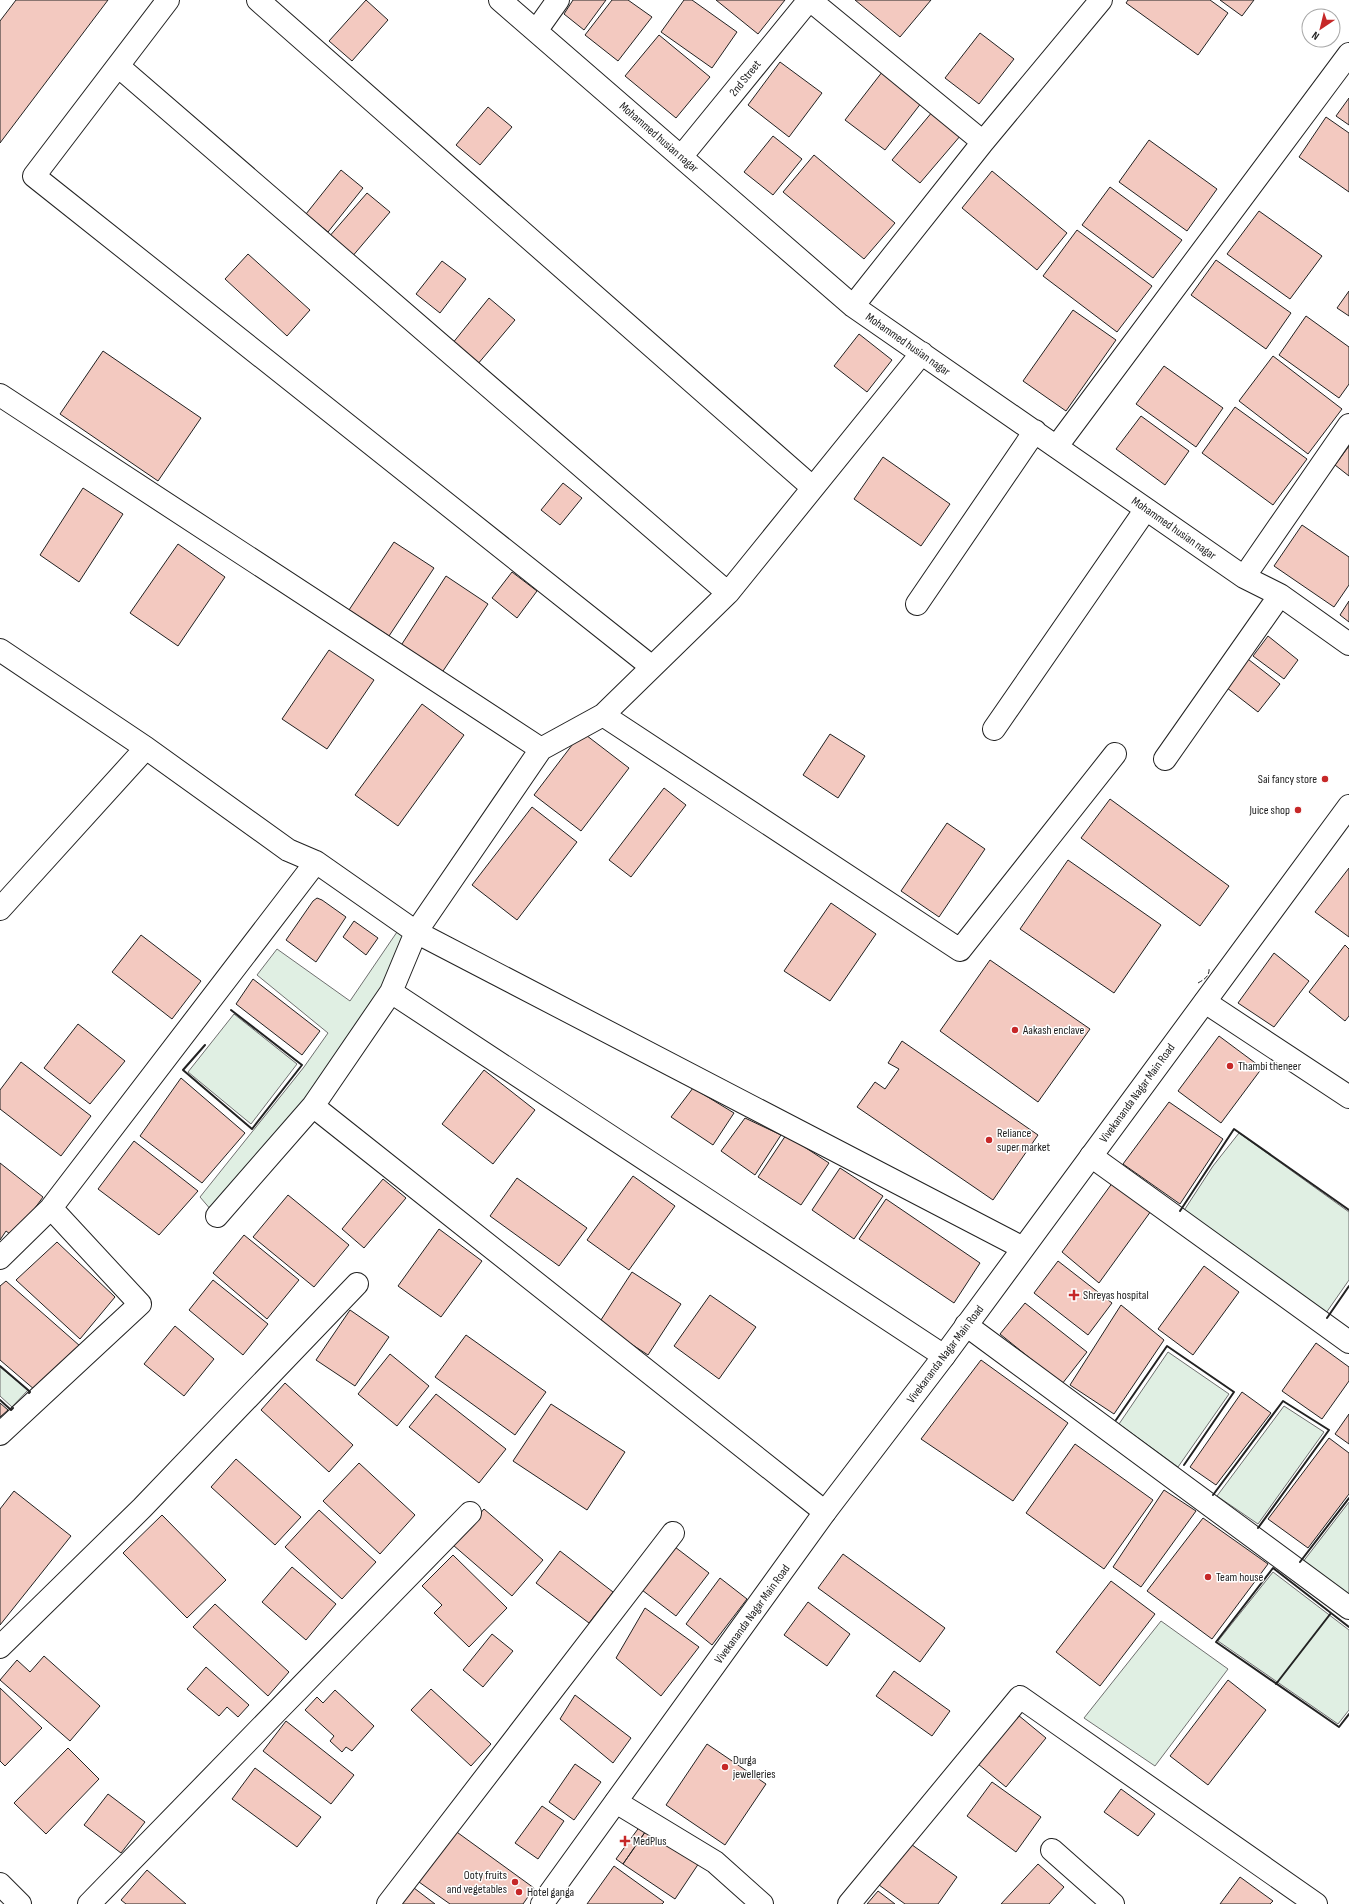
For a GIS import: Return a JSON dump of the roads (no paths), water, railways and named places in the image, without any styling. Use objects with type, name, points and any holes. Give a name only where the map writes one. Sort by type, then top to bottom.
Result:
[{"type":"street","points":[[168,0],[34,176],[652,667]]},
{"type":"street","points":[[258,0],[812,487]]},
{"type":"street","name":"Mohammed husian nagar","points":[[500,0],[853,306],[1035,430],[1244,577],[1280,595],[1349,644]]},
{"type":"street","points":[[536,31],[558,0]]},
{"type":"street","points":[[809,0],[983,142]]},
{"type":"street","name":"2nd Street","points":[[681,157],[809,0]]},
{"type":"street","points":[[853,306],[983,142],[1101,0]]},
{"type":"street","points":[[1057,446],[1349,54]]},
{"type":"street","points":[[118,66],[728,593]]},
{"type":"street","points":[[217,1216],[313,1106],[391,992],[416,932],[541,749],[603,715],[728,593],[812,487],[922,353]]},
{"type":"street","points":[[0,394],[541,749]]},
{"type":"street","points":[[1244,577],[1349,425]]},
{"type":"street","points":[[917,604],[1035,430]]},
{"type":"street","points":[[994,729],[1146,508]]},
{"type":"street","points":[[1165,759],[1280,595]]},
{"type":"street","points":[[0,650],[146,748],[288,850],[316,862],[416,932],[1023,1248]]},
{"type":"street","points":[[603,715],[960,950],[1115,754]]},
{"type":"street","points":[[0,909],[146,748]]},
{"type":"street","name":"Vivekananda Nagar Main Road","points":[[542,1904],[825,1512],[944,1356],[1349,806]]},
{"type":"street","points":[[0,1258],[51,1208],[316,862]]},
{"type":"street","points":[[391,992],[944,1356]]},
{"type":"street","points":[[1205,1002],[1349,1097]]},
{"type":"street","points":[[313,1106],[825,1512]]},
{"type":"street","points":[[1091,1156],[1349,1342]]},
{"type":"street","points":[[0,1434],[140,1304],[51,1208]]},
{"type":"street","points":[[0,1647],[142,1508],[357,1284]]},
{"type":"street","points":[[966,1325],[1349,1608]]},
{"type":"street","points":[[89,1904],[470,1513]]},
{"type":"street","points":[[388,1904],[673,1533]]},
{"type":"street","points":[[849,1904],[1020,1697],[1316,1904]]},
{"type":"street","points":[[616,1802],[715,1862],[762,1904]]},
{"type":"street","points":[[1052,1850],[1113,1904]]},
{"type":"street","points":[[0,1884],[20,1904]]},
{"type":"place","name":"Sai fancy store","points":[[1325,779]]},
{"type":"place","name":"Juice shop","points":[[1298,810]]},
{"type":"place","name":"Aakash enclave","points":[[1015,1030]]},
{"type":"place","name":"Thambi theneer","points":[[1230,1066]]},
{"type":"place","name":"Reliance super market","points":[[989,1140]]},
{"type":"place","name":"Shreyas hospital","points":[[1074,1295]]},
{"type":"place","name":"Team house","points":[[1208,1577]]},
{"type":"place","name":"Durga jewelleries","points":[[725,1767]]},
{"type":"place","name":"MedPlus","points":[[625,1841]]},
{"type":"place","name":"Ooty fruits and vegetables","points":[[515,1882]]},
{"type":"place","name":"Hotel ganga","points":[[519,1892]]}]
